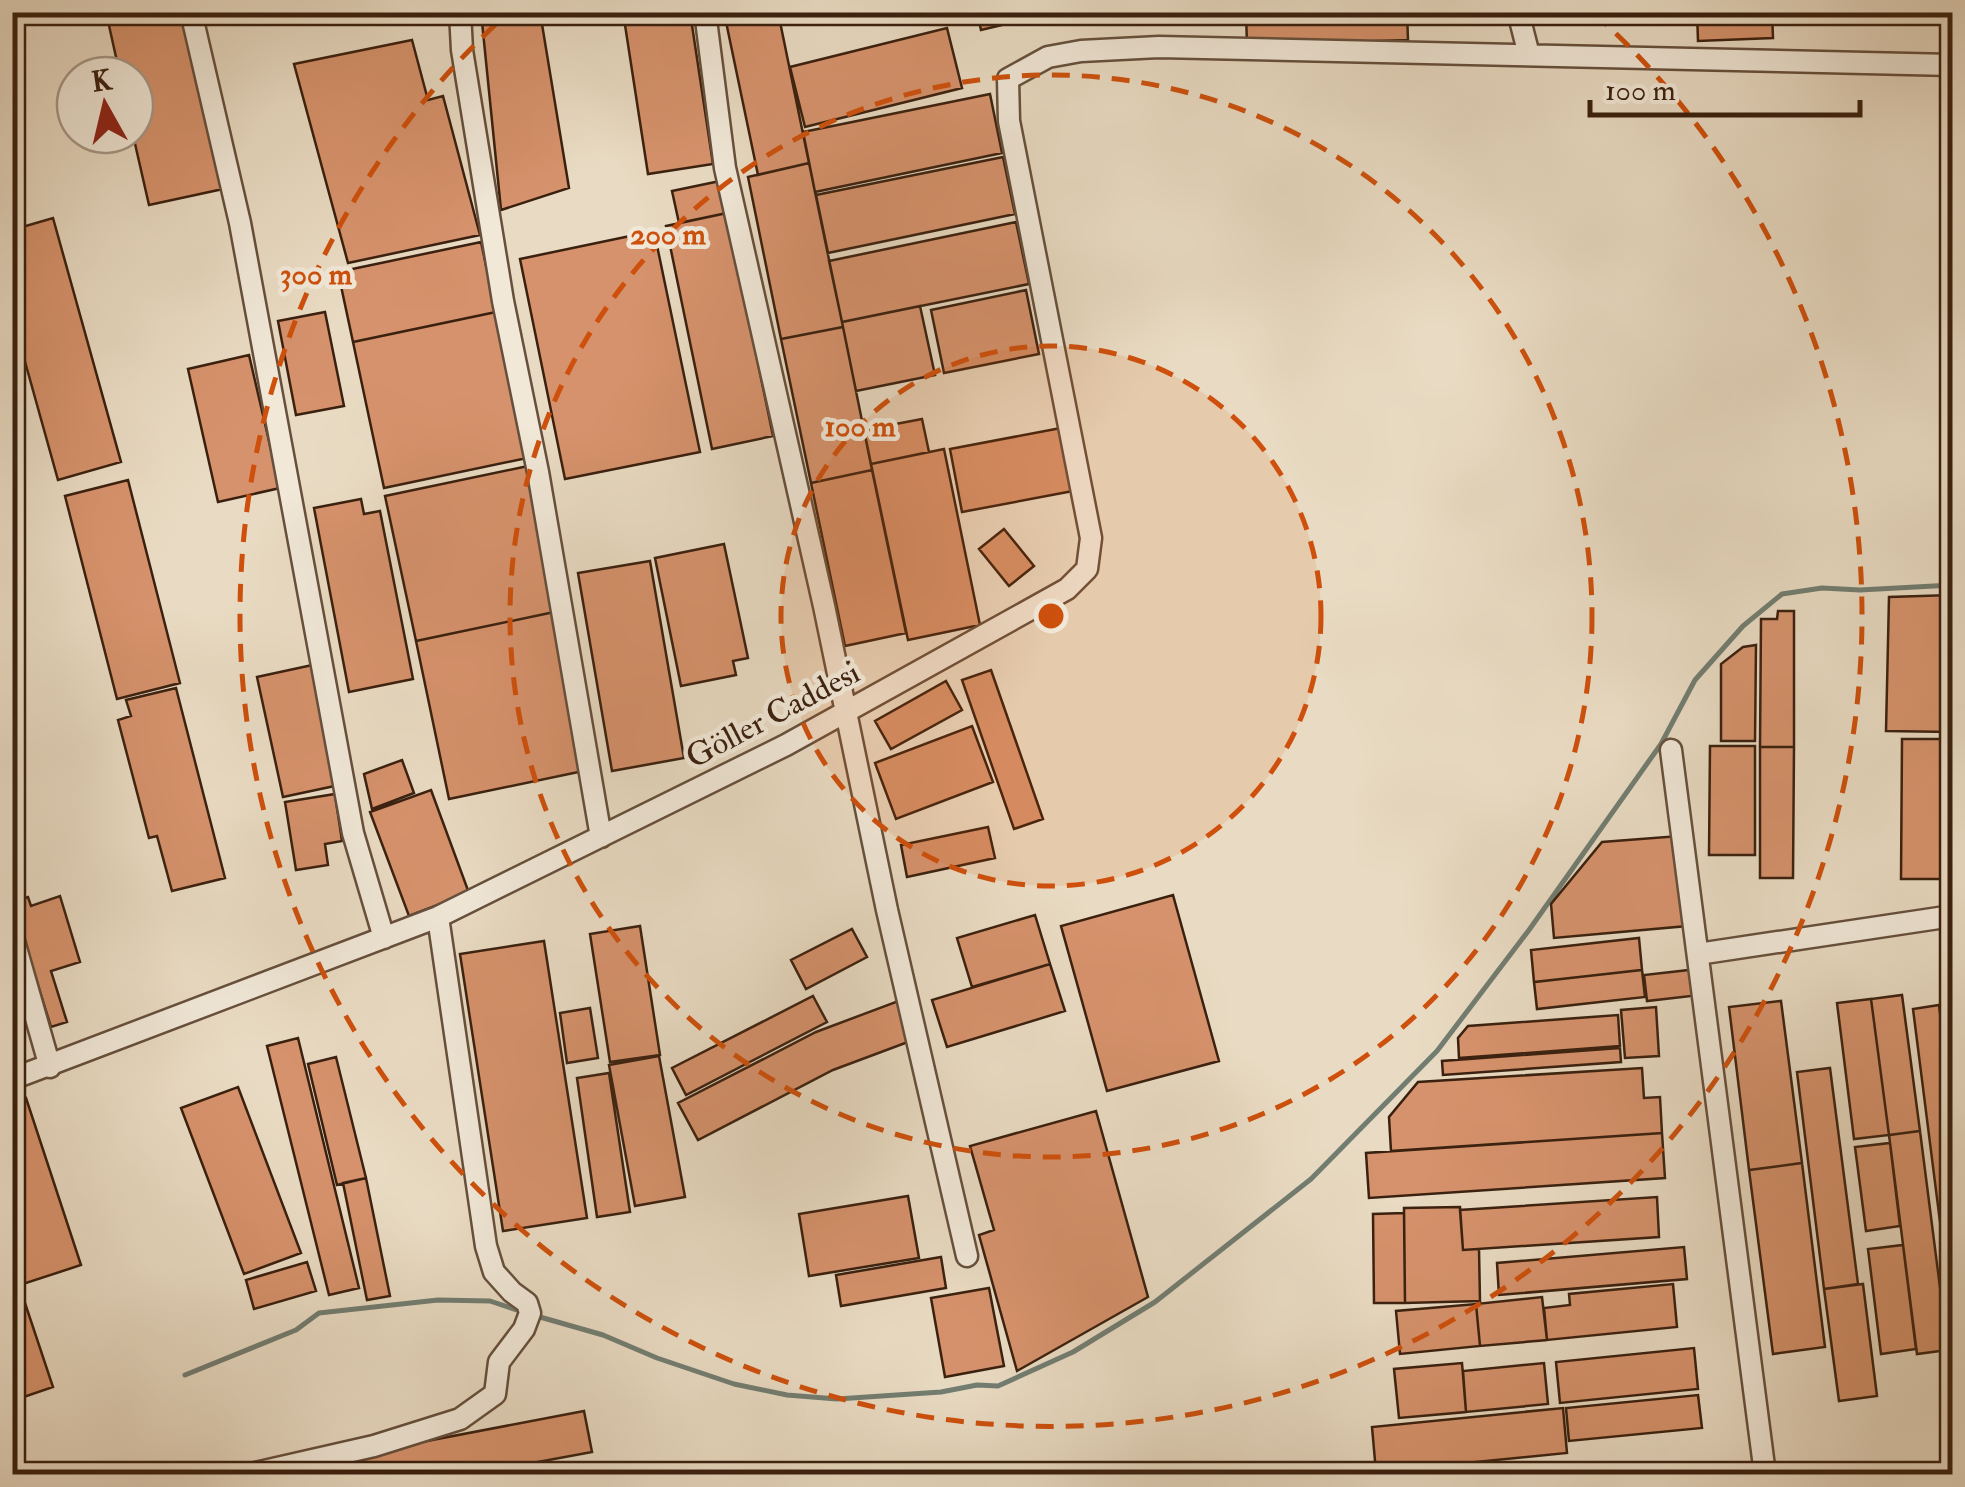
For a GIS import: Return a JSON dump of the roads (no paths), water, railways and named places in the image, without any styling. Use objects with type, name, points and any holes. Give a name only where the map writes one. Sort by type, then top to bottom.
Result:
[{"type":"street","points":[[191,12],[240,223],[353,833],[384,938]]},
{"type":"street","points":[[460,12],[470,100],[503,302],[538,472],[601,837]]},
{"type":"street","points":[[706,12],[725,168],[967,1256]]},
{"type":"street","points":[[1518,12],[1529,55],[1952,65]]},
{"type":"street","name":"Göller Caddesi","points":[[12,1078],[438,917],[846,712],[1025,614],[1066,589],[1087,569],[1092,538],[1009,121],[1008,79],[1048,57],[1158,47],[1529,55]]},
{"type":"street","points":[[1670,750],[1765,1474]]},
{"type":"street","points":[[1698,954],[1952,916]]},
{"type":"street","points":[[251,1474],[374,1446],[460,1419],[494,1394],[499,1362],[528,1319],[527,1303],[494,1272],[486,1246],[438,917]]},
{"type":"street","points":[[12,934],[50,1066]]},
{"type":"waterway","points":[[533,1315],[603,1335],[734,1384],[787,1395],[837,1399],[998,1386],[1073,1352],[1155,1302],[1311,1179],[1437,1051],[1661,744],[1695,680],[1743,626],[1782,594],[1822,588],[1952,585]]},
{"type":"waterway","points":[[185,1375],[296,1330],[319,1313],[438,1300],[490,1301],[523,1312]]}]
